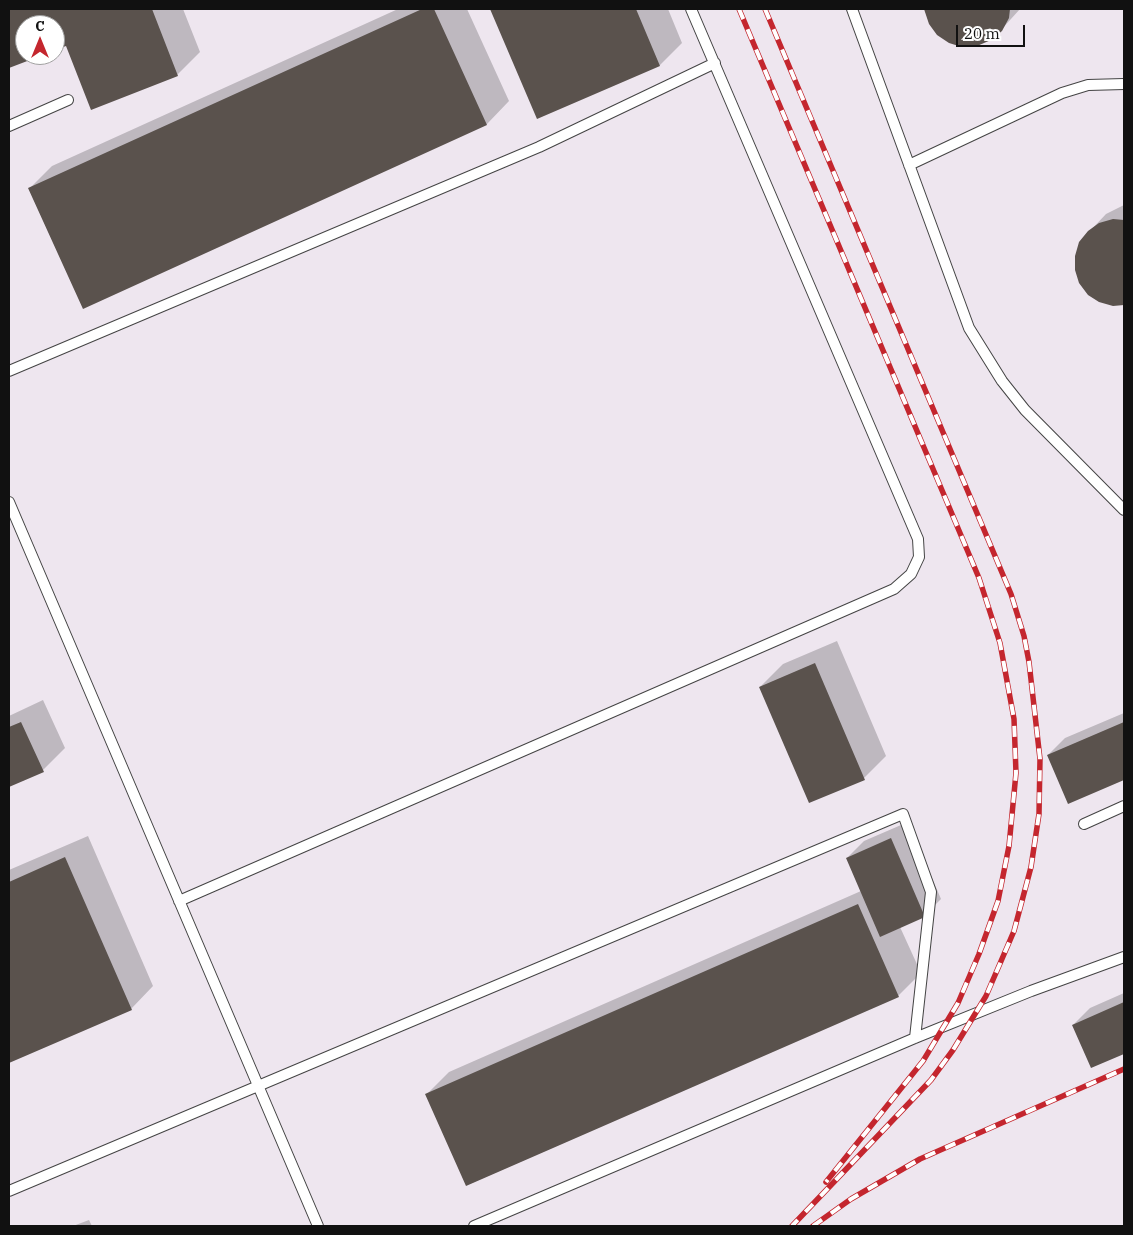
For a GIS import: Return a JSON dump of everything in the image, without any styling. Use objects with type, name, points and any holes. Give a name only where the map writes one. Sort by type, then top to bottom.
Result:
[{"type":"lane","points":[[179,901],[894,589],[911,574],[919,557],[918,539],[692,9]]},
{"type":"lane","points":[[852,9],[969,328],[986,357],[1025,410],[1124,510]]},
{"type":"lane","points":[[9,371],[539,148],[715,63]]},
{"type":"lane","points":[[909,165],[1062,93],[1088,85],[1124,84]]},
{"type":"lane","points":[[9,126],[68,100]]},
{"type":"lane","points":[[9,502],[318,1226]]},
{"type":"lane","points":[[1084,824],[1124,806]]},
{"type":"lane","points":[[9,1191],[903,814],[931,892],[915,1038]]},
{"type":"lane","points":[[474,1226],[915,1038],[1031,991],[1124,957]]},
{"type":"shaded area","points":[[9,9],[1124,9],[1124,1226],[9,1226]]},
{"type":"building","points":[[9,9],[152,9],[178,76],[91,110],[65,46],[65,15],[15,15],[15,65],[17,65],[9,68]]},
{"type":"building","points":[[422,9],[434,9],[487,125],[83,309],[28,188]]},
{"type":"building","points":[[490,9],[636,9],[660,66],[537,119]]},
{"type":"building","points":[[924,9],[1010,9],[1009,18],[1002,31],[991,40],[977,46],[962,47],[949,43],[937,35],[929,24]]},
{"type":"building","points":[[1113,219],[1124,220],[1124,305],[1113,306],[1099,302],[1088,295],[1079,283],[1075,270],[1075,256],[1079,242],[1088,231],[1099,223]]},
{"type":"building","points":[[815,663],[865,780],[809,803],[759,687]]},
{"type":"building","points":[[21,722],[44,772],[9,787],[9,727]]},
{"type":"building","points":[[1124,722],[1124,780],[1068,804],[1047,755]]},
{"type":"building","points":[[891,838],[925,917],[880,937],[846,858]]},
{"type":"building","points":[[65,857],[132,1010],[9,1063],[9,882]]},
{"type":"building","points":[[858,904],[899,997],[466,1186],[425,1094]]},
{"type":"building","points":[[1124,1002],[1124,1054],[1091,1068],[1072,1025]]},
{"type":"railway","points":[[739,9],[979,578],[1000,643],[1014,719],[1016,773],[1009,846],[998,901],[979,954],[958,1003],[923,1061],[826,1182]]},
{"type":"railway","points":[[765,9],[1011,594],[1024,636],[1029,662],[1040,759],[1039,814],[1031,867],[1014,931],[986,996],[953,1050],[931,1080],[792,1226]]},
{"type":"railway","points":[[813,1226],[851,1199],[920,1159],[1124,1069]]}]
